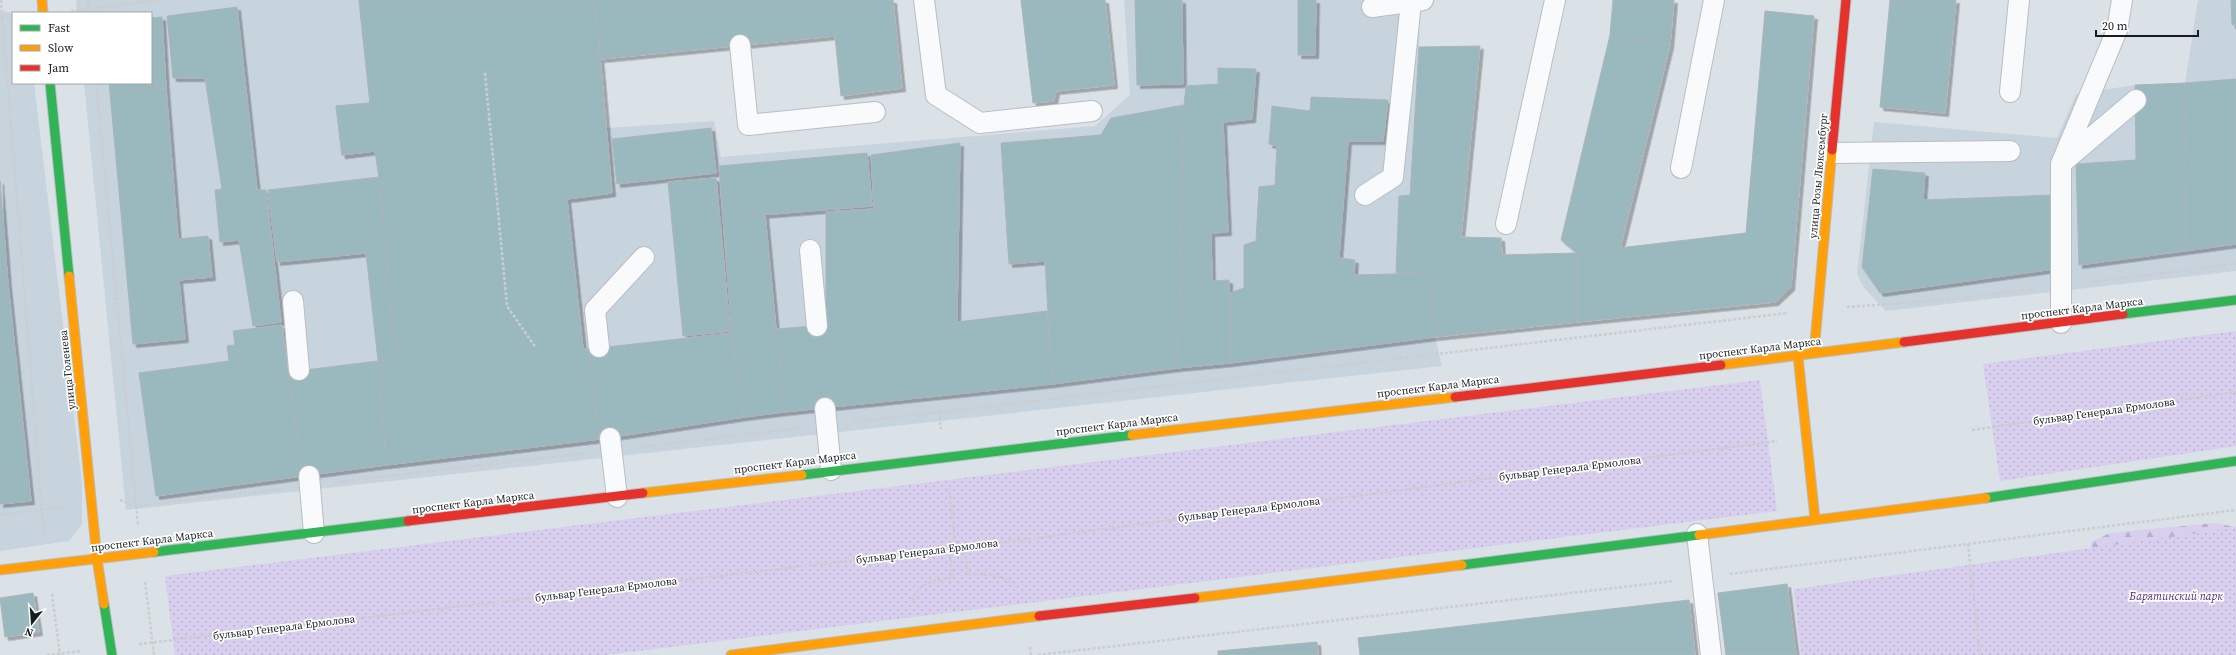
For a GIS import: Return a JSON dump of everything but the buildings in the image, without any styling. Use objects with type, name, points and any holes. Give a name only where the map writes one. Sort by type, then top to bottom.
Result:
[{"type":"main road","points":[[42,0],[43,12]]},
{"type":"main road","name":"улица Розы Люксембург","points":[[1814,353],[1846,0]]},
{"type":"main road","name":"улица Голенева","points":[[50,84],[97,559],[111,651]]},
{"type":"main road","name":"проспект Карла Маркса","points":[[0,570],[1798,356],[2236,300]]},
{"type":"main road","points":[[1798,356],[1814,519]]},
{"type":"main road","points":[[730,655],[912,631],[1364,578],[1983,498],[2236,461]]},
{"type":"lane","points":[[924,0],[936,95],[980,123],[1092,111]]},
{"type":"lane","points":[[1506,224],[1555,0]]},
{"type":"lane","points":[[1681,168],[1714,0]]},
{"type":"lane","points":[[2010,92],[2019,0]]},
{"type":"lane","points":[[2061,323],[2061,164],[2117,30],[2122,0]]},
{"type":"lane","points":[[1365,195],[1393,178],[1417,1],[1372,7]]},
{"type":"lane","points":[[740,45],[748,125],[875,112]]},
{"type":"lane","points":[[2061,164],[2136,100]]},
{"type":"lane","points":[[1832,153],[2010,150]]},
{"type":"lane","points":[[810,250],[817,326]]},
{"type":"lane","points":[[599,347],[595,310],[644,256]]},
{"type":"lane","points":[[293,301],[299,370]]},
{"type":"lane","points":[[826,408],[831,470]]},
{"type":"lane","points":[[610,444],[617,497]]},
{"type":"lane","points":[[310,481],[314,533]]},
{"type":"lane","points":[[1697,534],[1711,655]]},
{"type":"path","points":[[2,0],[1,18],[44,538]]},
{"type":"path","points":[[88,0],[90,12]]},
{"type":"path","points":[[63,12],[163,0]]},
{"type":"path","points":[[1,18],[12,17]]},
{"type":"path","points":[[485,73],[507,306],[536,348]]},
{"type":"path","points":[[96,84],[138,526]]},
{"type":"path","points":[[853,422],[1818,309],[1956,299],[2236,264]]},
{"type":"path","name":"бульвар Генерала Ермолова","points":[[1972,430],[2236,392]]},
{"type":"path","points":[[116,498],[135,506],[310,481],[610,444],[806,428]]},
{"type":"path","name":"бульвар Генерала Ермолова","points":[[47,655],[111,651],[152,643],[950,549],[1806,438]]},
{"type":"path","points":[[0,515],[69,506]]},
{"type":"path","points":[[1038,655],[1702,578],[2236,510]]},
{"type":"path","points":[[1968,544],[1980,655]]},
{"type":"path","points":[[964,546],[968,575],[986,574],[1008,579],[1020,592]]},
{"type":"path","points":[[911,605],[918,589],[936,580],[952,578],[950,549]]},
{"type":"path","points":[[144,580],[154,655]]},
{"type":"path","points":[[52,594],[60,654]]},
{"type":"shaded area","points":[[76,0],[594,0],[607,128],[714,121],[721,157],[1095,126],[1130,95],[1124,0],[1420,0],[1419,47],[1410,195],[1399,196],[1396,273],[1431,273],[1435,337],[1442,366],[126,510],[84,84],[152,84],[152,12],[77,12]]},
{"type":"shaded area","points":[[2198,0],[2236,0],[2236,271],[1886,311],[1864,288],[1857,274],[1874,122],[2057,138],[2076,94],[2135,85],[2185,83]]},
{"type":"shaded area","points":[[0,11],[12,13],[12,84],[34,84],[82,483],[82,524],[69,541],[0,551]]},
{"type":"green space","points":[[2236,331],[2236,446],[2000,481],[1983,364]]},
{"type":"green space","points":[[1760,380],[1777,511],[606,655],[175,655],[165,576]]},
{"type":"green space","points":[[2213,523],[2236,527],[2236,561],[2091,575],[2091,542],[2110,533]]},
{"type":"green space","name":"Барятинский парк","points":[[2236,528],[2236,655],[1801,655],[1794,589]]},
{"type":"traffic: fast","points":[[50,84],[69,276]]},
{"type":"traffic: fast","points":[[2123,314],[2236,300]]},
{"type":"traffic: fast","points":[[802,475],[1132,435]]},
{"type":"traffic: fast","points":[[1986,498],[2236,461]]},
{"type":"traffic: fast","points":[[154,552],[408,521]]},
{"type":"traffic: fast","points":[[1462,565],[1699,535]]},
{"type":"traffic: fast","points":[[104,604],[112,655]]},
{"type":"traffic: slow","points":[[42,0],[43,12]]},
{"type":"traffic: slow","points":[[1814,353],[1832,150]]},
{"type":"traffic: slow","points":[[69,276],[97,559],[104,604]]},
{"type":"traffic: slow","points":[[1721,365],[1904,342]]},
{"type":"traffic: slow","points":[[1798,356],[1815,519]]},
{"type":"traffic: slow","points":[[1132,435],[1455,397]]},
{"type":"traffic: slow","points":[[643,493],[802,475]]},
{"type":"traffic: slow","points":[[1699,535],[1986,498]]},
{"type":"traffic: slow","points":[[0,570],[154,552]]},
{"type":"traffic: slow","points":[[1195,598],[1462,565]]},
{"type":"traffic: slow","points":[[731,655],[1039,616]]},
{"type":"traffic: jam","points":[[1832,150],[1846,0]]},
{"type":"traffic: jam","points":[[1904,342],[2123,314]]},
{"type":"traffic: jam","points":[[1455,397],[1721,365]]},
{"type":"traffic: jam","points":[[408,521],[643,493]]},
{"type":"traffic: jam","points":[[1039,616],[1195,598]]}]
